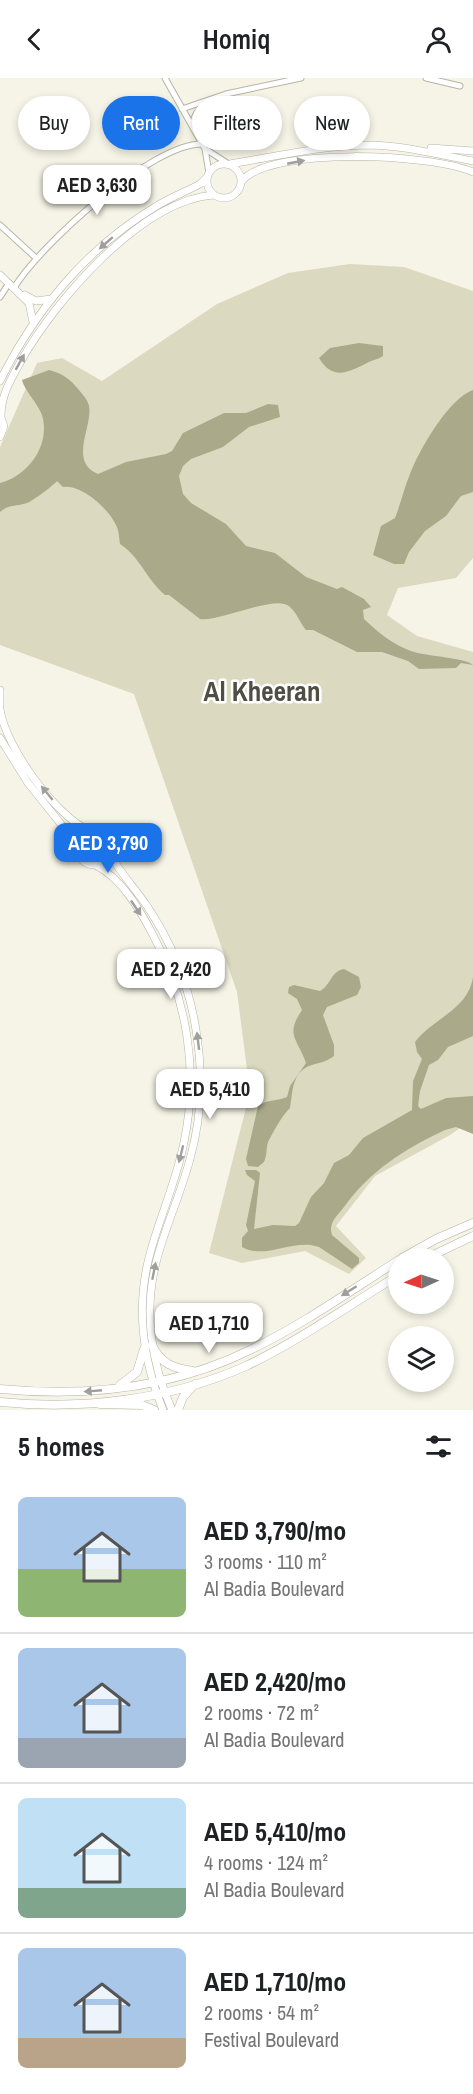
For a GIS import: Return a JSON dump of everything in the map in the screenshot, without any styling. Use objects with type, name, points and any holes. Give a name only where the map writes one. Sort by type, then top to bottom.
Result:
[{"type":"main road","points":[[420,1248],[473,1223]]},
{"type":"main road","points":[[448,1248],[473,1236]]},
{"type":"main road","points":[[0,1389],[56,1393],[114,1389],[157,1382],[197,1371],[237,1357],[274,1338],[388,1267]]},
{"type":"main road","points":[[96,1404],[195,1384],[233,1371],[270,1353],[388,1282]]},
{"type":"main road","points":[[114,1389],[137,1372],[148,1347],[167,1365],[197,1371]]},
{"type":"main road","points":[[178,1410],[183,1397],[195,1384]]},
{"type":"main road","points":[[0,1402],[142,1405],[154,1410]]},
{"type":"street","points":[[165,78],[192,127]]},
{"type":"street","points":[[182,109],[228,93],[301,78]]},
{"type":"street","points":[[426,78],[460,86]]},
{"type":"street","points":[[223,96],[228,93]]},
{"type":"street","points":[[0,297],[13,287],[36,258],[71,223],[103,196],[136,173],[192,144]]},
{"type":"street","points":[[0,381],[33,323],[52,298],[111,238],[155,207],[197,186],[216,165],[309,149],[402,144],[473,151]]},
{"type":"street","points":[[378,146],[424,151],[473,161]]},
{"type":"street","points":[[205,150],[209,189],[214,195]]},
{"type":"street","points":[[210,150],[240,172],[242,181]]},
{"type":"street","points":[[0,436],[4,426],[0,415],[4,394],[27,350],[46,322],[78,282],[114,248],[166,210],[198,197],[214,195],[222,198],[234,195],[248,174],[261,169],[310,160],[358,156],[425,160],[473,172]]},
{"type":"street","points":[[0,225],[36,258]]},
{"type":"street","points":[[0,275],[30,306],[33,323]]},
{"type":"street","points":[[13,287],[36,301],[52,298]]},
{"type":"street","points":[[0,690],[0,707],[10,737],[43,788],[72,821],[90,831],[101,832],[111,845],[110,854],[97,866]]},
{"type":"street","points":[[0,738],[28,783],[77,844],[80,859],[89,865],[97,866],[115,878],[139,911],[171,975],[187,1035],[190,1102],[182,1154],[146,1271],[142,1304],[148,1347],[163,1410]]},
{"type":"street","points":[[77,844],[81,837],[90,831]]},
{"type":"street","points":[[110,854],[160,927],[177,961],[189,996],[199,1052],[198,1113],[190,1158],[155,1267],[148,1347]]},
{"type":"street","points":[[171,975],[178,982],[182,994],[189,996]]},
{"type":"street","points":[[160,1392],[172,1410]]},
{"type":"shaded area","points":[[350,264],[404,267],[473,291],[473,558],[456,578],[398,588],[387,615],[417,636],[473,652],[473,1119],[450,1135],[375,1176],[336,1226],[366,1258],[349,1274],[305,1251],[242,1263],[209,1253],[250,1092],[237,992],[134,694],[0,645],[0,447],[37,363],[62,358],[102,381],[217,304],[288,273]]},
{"type":"shaded area","points":[[359,343],[383,346],[383,356],[340,373],[329,369],[319,358],[330,348]]},
{"type":"shaded area","points":[[49,370],[70,380],[88,402],[89,414],[83,452],[84,461],[98,474],[126,462],[166,454],[172,451],[183,433],[224,413],[246,413],[268,404],[278,405],[280,417],[249,427],[223,447],[191,459],[183,466],[179,476],[183,494],[191,503],[226,524],[246,546],[275,553],[306,577],[337,589],[342,587],[364,599],[371,607],[363,610],[364,619],[392,641],[418,653],[462,660],[473,665],[461,663],[456,668],[419,669],[408,661],[382,652],[357,652],[313,630],[306,630],[292,609],[284,604],[262,605],[209,619],[200,619],[169,595],[165,595],[133,555],[120,544],[116,525],[107,511],[86,493],[78,489],[63,487],[57,481],[30,502],[3,509],[0,512],[0,483],[20,474],[28,466],[35,458],[43,437],[42,415],[22,380]]},
{"type":"shaded area","points":[[473,390],[473,492],[461,496],[446,516],[425,531],[409,552],[404,564],[394,564],[373,555],[381,526],[395,518],[420,452],[454,403]]},
{"type":"shaded area","points":[[344,969],[359,977],[361,987],[357,995],[327,1007],[323,1015],[334,1045],[334,1056],[300,1072],[294,1083],[290,1108],[268,1142],[264,1162],[258,1167],[248,1166],[246,1159],[258,1106],[287,1097],[290,1086],[306,1063],[293,1031],[302,1010],[297,999],[288,993],[289,987],[294,985],[320,991],[336,972]]},
{"type":"shaded area","points":[[473,977],[473,1036],[448,1047],[438,1060],[429,1065],[420,1091],[418,1106],[421,1109],[446,1098],[473,1096],[473,1134],[456,1127],[445,1130],[389,1162],[354,1194],[331,1227],[332,1235],[359,1258],[359,1263],[352,1269],[319,1247],[311,1245],[267,1251],[242,1247],[242,1238],[248,1231],[246,1225],[255,1181],[247,1175],[245,1170],[256,1170],[260,1173],[254,1229],[273,1225],[295,1226],[299,1223],[311,1197],[324,1183],[334,1163],[349,1155],[363,1138],[412,1110],[413,1081],[422,1059],[417,1052],[415,1042],[457,1006],[470,988]]},
{"type":"district","name":"Al Kheeran","points":[[262,692]]}]
